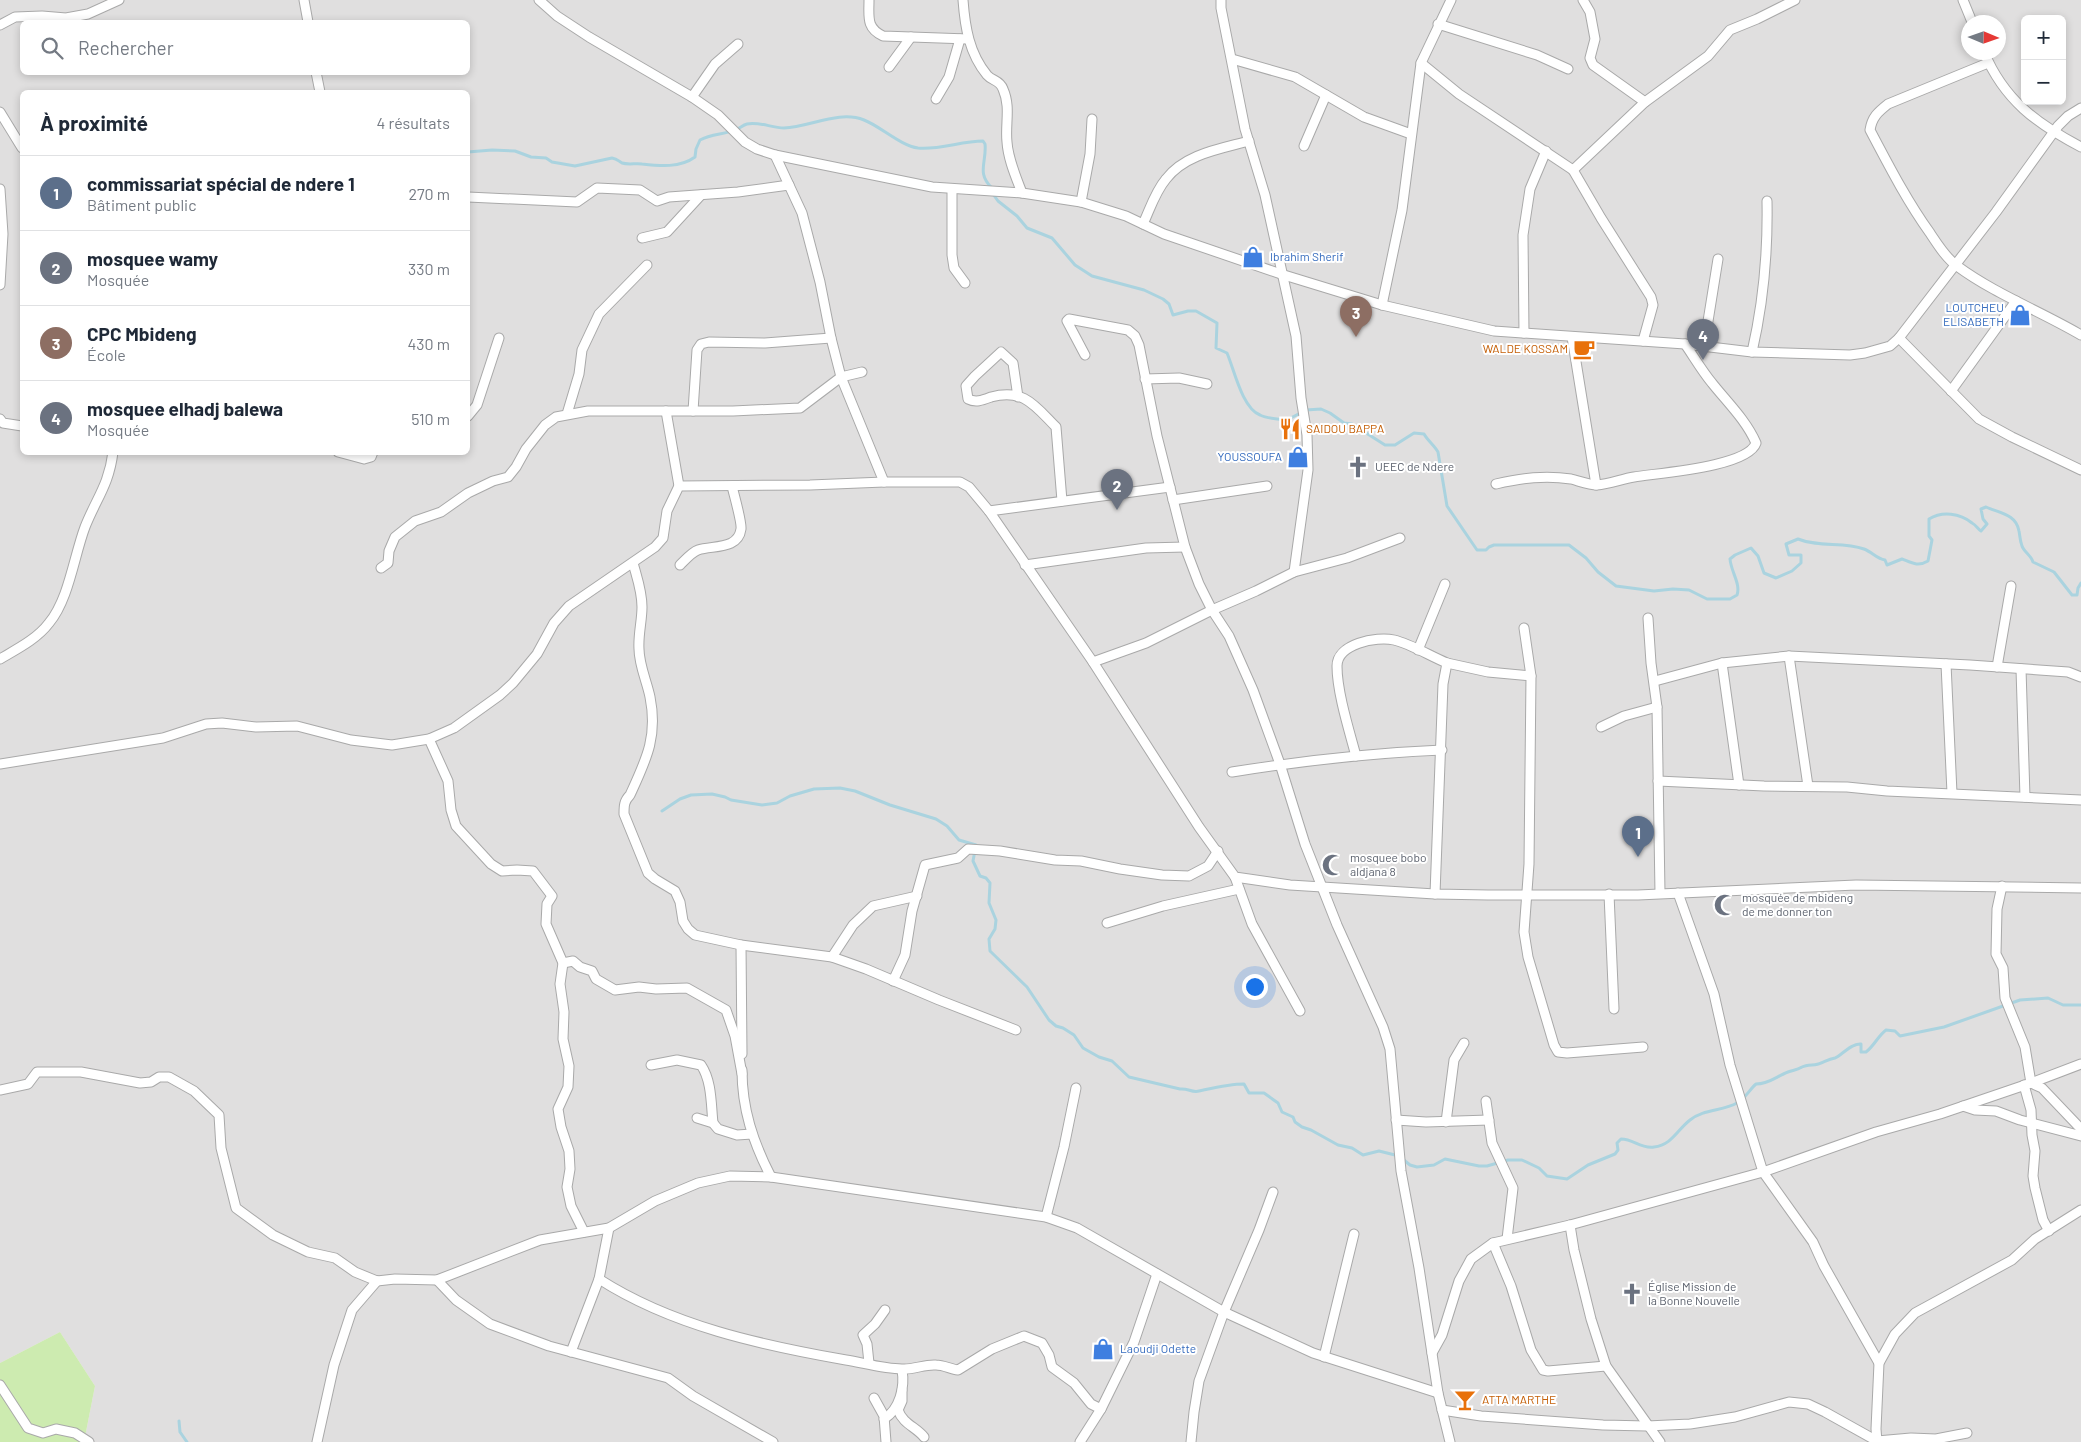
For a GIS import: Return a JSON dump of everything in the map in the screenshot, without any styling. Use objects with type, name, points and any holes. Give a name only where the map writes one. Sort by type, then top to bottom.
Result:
[{"type":"street","points":[[0,25],[15,17],[42,16],[66,18],[88,14],[119,0]]},
{"type":"street","points":[[304,0],[308,20]]},
{"type":"street","points":[[539,0],[557,16],[589,37],[692,97],[730,127],[745,142],[775,155],[952,189],[1022,193],[1081,202],[1126,216],[1172,236],[1284,275],[1382,305],[1494,331],[1685,344],[1752,352],[1850,355],[1890,346],[1900,338],[1956,265],[2058,126],[2068,116],[2081,108]]},
{"type":"street","points":[[869,0],[870,27],[883,36],[964,39]]},
{"type":"street","points":[[936,99],[949,77],[964,39],[964,0]]},
{"type":"street","points":[[1221,0],[1221,8],[1249,141],[1265,195],[1296,336],[1301,398],[1307,435],[1308,470],[1294,572]]},
{"type":"street","points":[[1382,305],[1402,210],[1421,63],[1451,0]]},
{"type":"street","points":[[1583,0],[1590,12],[1595,38],[1590,58],[1593,65],[1645,102]]},
{"type":"street","points":[[1574,170],[1645,102],[1708,56],[1730,30],[1795,0]]},
{"type":"street","points":[[1963,0],[1969,15]]},
{"type":"street","points":[[1438,24],[1537,55],[1568,69]]},
{"type":"street","points":[[889,67],[911,37]]},
{"type":"street","points":[[964,39],[989,78],[998,81],[1003,88],[1008,108],[1008,152],[1022,193]]},
{"type":"street","points":[[692,97],[715,64],[738,44]]},
{"type":"street","points":[[1232,59],[1287,74],[1364,117],[1411,134]]},
{"type":"street","points":[[1987,60],[2010,97],[2054,133],[2081,147]]},
{"type":"street","points":[[1421,63],[1460,94],[1574,170],[1601,218],[1651,297],[1652,305],[1643,341]]},
{"type":"street","points":[[1988,63],[1888,104],[1871,122],[1870,130],[1912,208],[1945,254],[1956,265],[2016,301],[2052,318],[2081,335]]},
{"type":"street","points":[[317,75],[320,90]]},
{"type":"street","points":[[1304,146],[1326,95]]},
{"type":"street","points":[[0,112],[20,145]]},
{"type":"street","points":[[1081,202],[1090,154],[1092,119]]},
{"type":"street","points":[[1143,224],[1156,195],[1165,180],[1175,169],[1186,161],[1204,154],[1249,141]]},
{"type":"street","points":[[1524,333],[1523,235],[1530,189],[1546,151]]},
{"type":"street","points":[[775,155],[802,213],[820,282],[841,377],[884,482]]},
{"type":"street","points":[[470,197],[577,202],[597,188],[640,190],[657,201],[669,198],[790,185]]},
{"type":"street","points":[[0,189],[4,234],[0,285]]},
{"type":"street","points":[[952,189],[952,255],[954,268],[964,283]]},
{"type":"street","points":[[642,238],[667,232],[701,195]]},
{"type":"street","points":[[1752,352],[1760,316],[1766,274],[1768,201]]},
{"type":"street","points":[[1704,346],[1718,259]]},
{"type":"street","points":[[567,414],[579,374],[582,350],[599,314],[647,265]]},
{"type":"street","points":[[1951,391],[2016,301]]},
{"type":"street","points":[[1085,355],[1067,321],[1068,318],[1128,330],[1135,336],[1139,345],[1145,379],[1185,547],[1199,584],[1228,636],[1253,690],[1280,764],[1304,844],[1363,979],[1388,1042],[1401,1171],[1438,1393],[1450,1442]]},
{"type":"street","points":[[1572,337],[1596,485]]},
{"type":"street","points":[[470,414],[477,405],[499,338]]},
{"type":"street","points":[[693,411],[697,350],[701,344],[709,342],[765,343],[831,338]]},
{"type":"street","points":[[1900,338],[1979,418],[2012,437],[2081,470]]},
{"type":"street","points":[[1496,484],[1522,478],[1545,476],[1596,485],[1634,477],[1695,469],[1741,456],[1754,447],[1756,443],[1754,438],[1742,420],[1710,381],[1685,344]]},
{"type":"street","points":[[1018,396],[1013,363],[1001,352],[966,386],[968,399],[972,401],[1000,395],[1025,397],[1056,426],[1062,501]]},
{"type":"street","points":[[381,568],[388,563],[389,551],[395,537],[415,522],[441,512],[468,493],[493,481],[508,477],[526,449],[545,425],[556,417],[588,411],[800,408],[841,377],[862,372]]},
{"type":"street","points":[[1145,379],[1179,378],[1207,384]]},
{"type":"street","points":[[0,764],[163,738],[206,724],[256,727],[297,726],[351,740],[392,745],[429,738],[454,728],[500,695],[513,683],[536,654],[554,622],[569,606],[633,563],[655,547],[663,538],[667,511],[672,496],[679,486],[666,410]]},
{"type":"street","points":[[0,420],[2,423],[20,426]]},
{"type":"street","points":[[0,659],[27,643],[49,623],[60,604],[86,525],[111,471],[113,455]]},
{"type":"street","points":[[349,455],[364,459],[372,455]]},
{"type":"street","points":[[679,486],[960,482],[970,487],[990,511],[1025,565],[1093,662],[1199,827],[1235,877],[1252,924],[1300,1011]]},
{"type":"street","points":[[680,565],[697,550],[732,543],[736,538],[741,529],[732,486]]},
{"type":"street","points":[[1174,500],[1267,486]]},
{"type":"street","points":[[990,511],[1170,487]]},
{"type":"street","points":[[1093,662],[1146,643],[1294,572],[1347,558],[1400,538]]},
{"type":"street","points":[[1025,565],[1146,548],[1185,547]]},
{"type":"street","points":[[633,563],[641,589],[642,608],[638,651],[650,697],[653,725],[649,753],[626,800],[624,814],[648,873],[675,891],[680,902],[683,921],[688,930],[696,935],[741,944],[832,957],[1016,1030]]},
{"type":"street","points":[[1418,650],[1445,584]]},
{"type":"street","points":[[1997,667],[2011,586]]},
{"type":"street","points":[[1648,618],[1651,663],[1655,681],[1657,707],[1660,893]]},
{"type":"street","points":[[1524,628],[1531,676],[1528,895],[1524,932],[1528,957],[1554,1045],[1558,1052],[1567,1053],[1643,1047]]},
{"type":"street","points":[[1356,756],[1344,710],[1337,665],[1340,654],[1347,648],[1372,640],[1393,640],[1447,663],[1488,672],[1531,676]]},
{"type":"street","points":[[1655,681],[1722,663],[1789,656],[2068,672],[2081,677]]},
{"type":"street","points":[[1789,656],[1808,786]]},
{"type":"street","points":[[1434,894],[1442,750],[1443,684],[1447,663]]},
{"type":"street","points":[[1722,663],[1739,785]]},
{"type":"street","points":[[1946,664],[1952,793]]},
{"type":"street","points":[[2021,669],[2025,797]]},
{"type":"street","points":[[1601,727],[1624,716],[1657,707]]},
{"type":"street","points":[[429,738],[448,781],[451,810],[456,826],[491,864],[502,872],[517,870],[533,871],[552,896],[548,904],[546,924],[563,963],[560,984],[564,1012],[563,1039],[569,1066],[568,1087],[558,1109],[560,1127],[569,1151],[570,1169],[567,1186],[571,1206],[584,1232]]},
{"type":"street","points":[[1232,772],[1280,764],[1356,756],[1442,750]]},
{"type":"street","points":[[1658,781],[1847,787],[1887,791],[2081,800]]},
{"type":"street","points":[[893,981],[905,955],[912,911],[925,865],[958,858],[968,849],[1000,851],[1055,860],[1081,860],[1120,869],[1162,875],[1189,876],[1208,866],[1218,851]]},
{"type":"street","points":[[1235,877],[1264,882],[1434,894],[1678,893],[1856,885],[2081,888]]},
{"type":"street","points":[[2002,886],[1997,909],[1996,954],[2003,968],[2005,998],[2024,1047],[2033,1124],[2032,1140],[2035,1151],[2033,1176],[2043,1220],[2049,1231]]},
{"type":"street","points":[[1107,923],[1163,906],[1240,888]]},
{"type":"street","points":[[1678,893],[1714,994],[1730,1064],[1764,1172],[1813,1242],[1824,1266],[1879,1363]]},
{"type":"street","points":[[1609,894],[1614,1009]]},
{"type":"street","points":[[832,957],[853,925],[873,906],[917,896]]},
{"type":"street","points":[[741,944],[742,1097],[752,1134],[771,1177]]},
{"type":"street","points":[[563,963],[573,962],[580,967],[592,970],[596,979],[616,990],[639,987],[656,990],[687,988],[726,1010],[735,1036],[742,1074]]},
{"type":"street","points":[[1446,1122],[1454,1060],[1464,1043]]},
{"type":"street","points":[[652,1066],[677,1060],[701,1065],[708,1079],[713,1123]]},
{"type":"street","points":[[1432,1353],[1442,1335],[1459,1281],[1471,1259],[1493,1243],[1570,1225],[1764,1172],[1876,1132],[2028,1084],[2081,1064]]},
{"type":"street","points":[[0,1090],[28,1084],[37,1072],[81,1072],[140,1083],[151,1082],[159,1077],[169,1077],[194,1091],[219,1114],[221,1148],[236,1208],[273,1235],[308,1252],[335,1258],[355,1272],[377,1281],[395,1279],[438,1280],[540,1240],[609,1228],[655,1201],[698,1183],[730,1176],[771,1177],[1046,1217],[1077,1228],[1224,1312],[1276,1338],[1324,1357],[1438,1393]]},
{"type":"street","points":[[2028,1084],[2042,1088],[2081,1129]]},
{"type":"street","points":[[1046,1217],[1064,1147],[1076,1088]]},
{"type":"street","points":[[1486,1101],[1492,1143],[1513,1188],[1507,1239]]},
{"type":"street","points":[[1962,1106],[1975,1110],[1996,1111],[2033,1124],[2081,1136]]},
{"type":"street","points":[[697,1118],[713,1123],[718,1129],[737,1135],[752,1134]]},
{"type":"street","points":[[1396,1120],[1446,1122],[1489,1120]]},
{"type":"street","points":[[1191,1442],[1200,1381],[1224,1312],[1273,1192]]},
{"type":"street","points":[[1877,1441],[1879,1363],[1895,1334],[1915,1313],[2012,1260],[2035,1240],[2081,1210]]},
{"type":"street","points":[[1570,1225],[1574,1250],[1591,1319],[1606,1366],[1660,1442]]},
{"type":"street","points":[[571,1352],[598,1279],[609,1228]]},
{"type":"street","points":[[1324,1357],[1354,1234]]},
{"type":"street","points":[[1493,1243],[1511,1286],[1531,1350],[1543,1370],[1548,1372],[1606,1366]]},
{"type":"street","points":[[1080,1442],[1101,1409],[1134,1342],[1157,1274]]},
{"type":"street","points":[[598,1279],[620,1293],[649,1306],[721,1333],[807,1353],[902,1370],[936,1365],[958,1370],[992,1348],[1024,1336],[1042,1343],[1049,1355],[1052,1367],[1074,1383],[1091,1404],[1101,1409]]},
{"type":"street","points":[[438,1280],[456,1300],[490,1324],[549,1346],[668,1378],[693,1396],[773,1442]]},
{"type":"street","points":[[317,1442],[334,1365],[352,1310],[377,1281]]},
{"type":"street","points":[[869,1363],[867,1344],[863,1335],[875,1324],[885,1310]]},
{"type":"street","points":[[884,1419],[897,1406],[904,1379],[902,1370]]},
{"type":"street","points":[[0,1385],[28,1428],[43,1433],[56,1429],[75,1433],[89,1442]]},
{"type":"street","points":[[902,1390],[902,1401],[898,1410],[900,1415],[905,1422],[924,1437]]},
{"type":"street","points":[[874,1398],[882,1410],[886,1442]]},
{"type":"street","points":[[1442,1410],[1490,1417],[1603,1425],[1647,1426],[1690,1424],[1735,1417],[1789,1402],[1808,1404],[1877,1441],[1911,1438],[1936,1439],[1967,1433]]},
{"type":"shaded area","points":[[0,0],[2081,0],[2081,1442],[84,1442],[95,1386],[60,1332],[0,1363]]},
{"type":"green space","points":[[60,1332],[95,1386],[84,1442],[0,1442],[0,1363]]},
{"type":"waterway","points":[[470,152],[515,151],[531,157],[546,158],[552,162],[575,166],[612,158],[624,164],[676,165],[695,157],[700,140],[732,131],[747,124],[756,123],[784,128],[835,118],[854,117],[870,123],[905,144],[918,148],[934,148],[983,141],[985,144],[983,172],[987,183],[992,188]]},
{"type":"waterway","points":[[993,194],[1027,228],[1052,238],[1075,265],[1092,276],[1144,290],[1163,299],[1169,304],[1173,315],[1196,311],[1217,323],[1216,348],[1227,353],[1243,397],[1248,405],[1260,415],[1287,420],[1306,410],[1321,409],[1344,423],[1352,424],[1385,445],[1395,445],[1414,433],[1424,434],[1438,452],[1447,506],[1477,550],[1486,550],[1494,545],[1569,545],[1616,586],[1654,591],[1689,590],[1707,599],[1730,599],[1737,595],[1738,591],[1730,559],[1751,548],[1758,556],[1764,573],[1776,578],[1792,571],[1801,563],[1801,555],[1789,555],[1786,544],[1798,539],[1806,542],[1848,545],[1867,550],[1885,560],[1887,565],[1902,559],[1915,564],[1921,564],[1928,561],[1932,540],[1929,536],[1929,519],[1945,514],[1957,515],[1975,525],[1981,531],[1987,524],[1983,519],[1981,509],[1986,507],[2006,515],[2014,521],[2019,531],[2022,546],[2033,562],[2054,572],[2072,595],[2077,595],[2081,583]]},
{"type":"waterway","points":[[662,811],[680,799],[691,795],[712,794],[731,800],[762,805],[777,803],[790,796],[814,789],[840,788],[855,791],[890,805],[936,819],[947,826],[959,840],[976,845],[973,861],[980,876],[986,878],[990,883],[989,903],[996,920],[995,929],[989,939],[990,951],[1027,987],[1049,1020],[1056,1026],[1074,1035],[1083,1048],[1099,1057],[1112,1061],[1129,1077],[1180,1089],[1197,1091],[1227,1085],[1244,1084],[1249,1093],[1264,1093],[1278,1103],[1282,1112],[1293,1117],[1295,1122],[1302,1127],[1338,1145],[1352,1148],[1363,1155],[1379,1151],[1399,1156],[1410,1165],[1417,1167],[1434,1165],[1445,1159],[1479,1166],[1487,1166],[1508,1160],[1522,1160],[1539,1168],[1547,1176],[1567,1179],[1588,1165],[1615,1154],[1618,1150],[1617,1143],[1621,1139],[1626,1139],[1645,1147],[1660,1146],[1670,1140],[1695,1116],[1740,1102],[1756,1084],[1761,1084],[1804,1066],[1819,1064],[1835,1058],[1857,1044],[1861,1044],[1861,1052],[1866,1052],[1886,1030],[1895,1031],[1900,1036],[1944,1027],[2020,1000],[2048,998],[2063,1005],[2081,1005]]},
{"type":"waterway","points":[[179,1421],[180,1432],[187,1442]]},
{"type":"place","name":"Ibrahim Sherif","points":[[1253,257]]},
{"type":"place","name":"LOUTCHEU ELISABETH","points":[[2020,315]]},
{"type":"place","name":"CPC Mbideng","points":[[1356,337]]},
{"type":"place","name":"WALDE KOSSAM","points":[[1584,349]]},
{"type":"place","name":"mosquee elhadj balewa","points":[[1703,360]]},
{"type":"place","name":"SAIDOU BAPPA","points":[[1290,429]]},
{"type":"place","name":"YOUSSOUFA","points":[[1298,457]]},
{"type":"place","name":"UEEC de Ndere","points":[[1358,467]]},
{"type":"place","name":"mosquee wamy","points":[[1117,510]]},
{"type":"place","name":"commissariat spécial de ndere 1","points":[[1638,857]]},
{"type":"place","name":"mosquee bobo aldjana 8","points":[[1333,865]]},
{"type":"place","name":"mosquée de mbideng de me donner ton","points":[[1725,905]]},
{"type":"place","name":"Église Mission de la Bonne Nouvelle","points":[[1632,1294]]},
{"type":"place","name":"Laoudji Odette","points":[[1103,1349]]},
{"type":"place","name":"ATTA MARTHE","points":[[1465,1400]]}]
